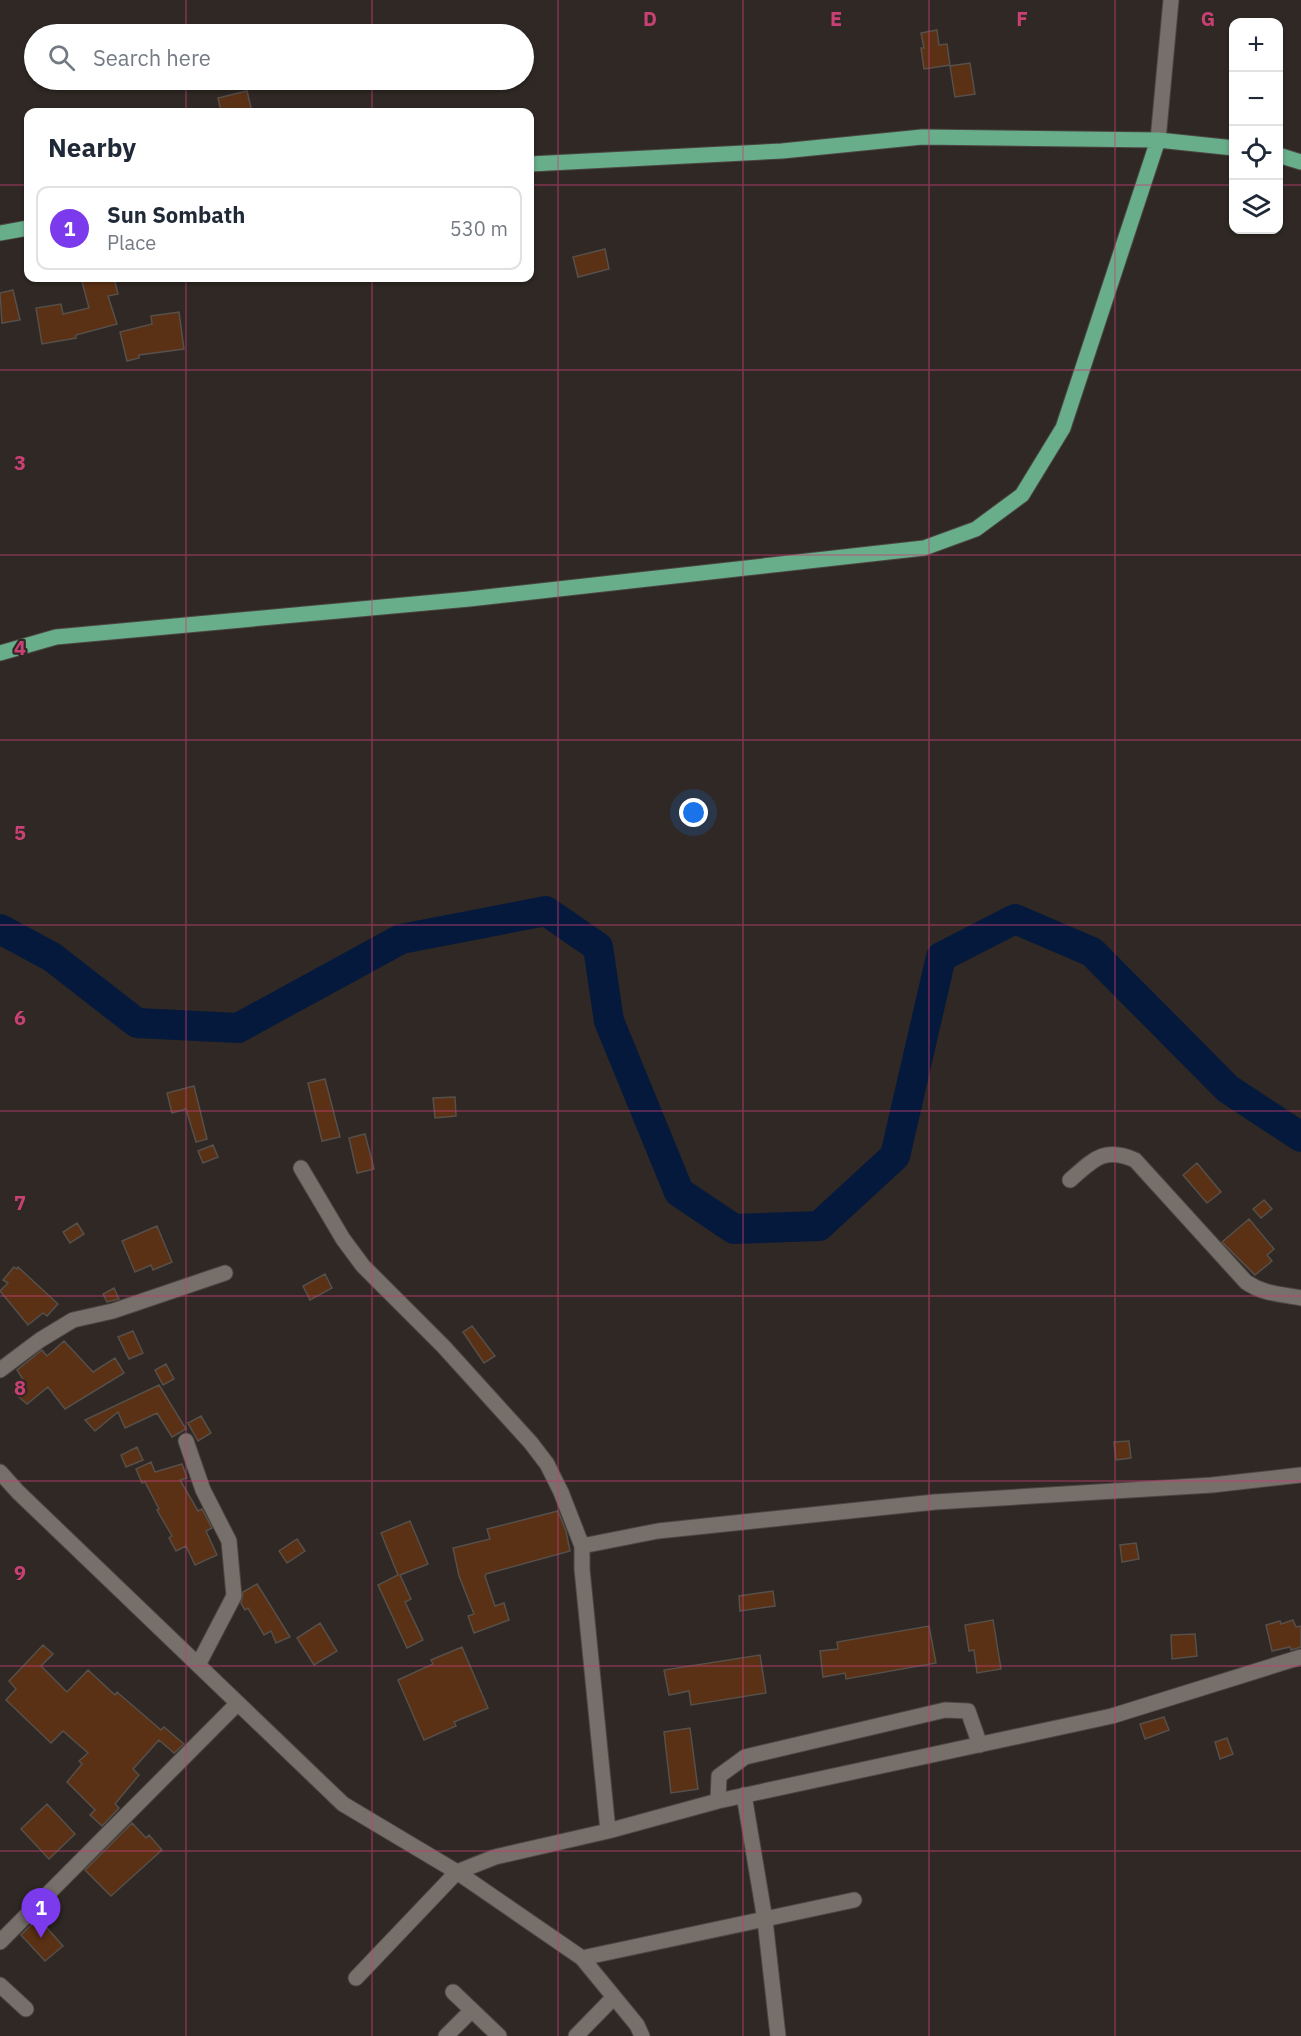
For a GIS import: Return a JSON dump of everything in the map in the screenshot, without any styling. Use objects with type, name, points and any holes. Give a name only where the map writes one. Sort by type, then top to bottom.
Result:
[{"type":"main road","points":[[534,164],[782,151],[921,137],[1158,140],[1229,148]]},
{"type":"main road","points":[[0,653],[56,637],[469,599],[924,548],[976,530],[1022,495],[1063,428],[1158,140]]},
{"type":"main road","points":[[1283,157],[1301,162]]},
{"type":"main road","points":[[0,232],[24,229]]},
{"type":"street","points":[[1158,140],[1171,0]]},
{"type":"street","points":[[1070,1180],[1089,1164],[1109,1153],[1121,1154],[1135,1160],[1246,1282],[1270,1294],[1301,1298]]},
{"type":"street","points":[[301,1168],[343,1239],[363,1266],[444,1347],[531,1443],[547,1464],[561,1492],[582,1546],[582,1569],[608,1831]]},
{"type":"street","points":[[0,1370],[40,1340],[73,1320],[113,1311],[225,1273]]},
{"type":"street","points":[[186,1441],[203,1490],[229,1541],[234,1596],[198,1665]]},
{"type":"street","points":[[0,1472],[18,1492],[343,1804],[457,1872],[582,1958],[637,2025],[642,2036]]},
{"type":"street","points":[[582,1546],[658,1530],[912,1505],[1212,1485],[1301,1475]]},
{"type":"street","points":[[356,1978],[457,1872],[495,1857],[608,1831],[744,1795],[1112,1716],[1301,1657]]},
{"type":"street","points":[[0,1942],[238,1703]]},
{"type":"street","points":[[718,1801],[719,1776],[745,1757],[945,1710],[968,1711],[980,1745]]},
{"type":"street","points":[[744,1795],[765,1920],[778,2036]]},
{"type":"street","points":[[582,1958],[854,1900]]},
{"type":"street","points":[[0,1985],[26,2009]]},
{"type":"street","points":[[453,1992],[499,2036]]},
{"type":"street","points":[[576,2036],[614,1997]]},
{"type":"street","points":[[446,2036],[472,2010]]},
{"type":"building","points":[[937,30],[939,45],[947,44],[950,65],[924,69],[921,33]]},
{"type":"building","points":[[970,63],[975,94],[955,97],[950,66]]},
{"type":"building","points":[[247,91],[251,108],[220,108],[218,98]]},
{"type":"building","points":[[605,249],[609,269],[578,277],[573,257]]},
{"type":"building","points":[[82,282],[115,282],[118,294],[108,296],[117,324],[76,335],[76,338],[42,344],[36,308],[61,304],[63,314],[89,308]]},
{"type":"building","points":[[13,290],[20,320],[2,323],[0,293]]},
{"type":"building","points":[[179,312],[184,349],[139,355],[139,358],[127,361],[120,332],[152,324],[151,316]]},
{"type":"building","points":[[325,1079],[340,1137],[322,1141],[308,1083]]},
{"type":"building","points":[[194,1086],[207,1139],[196,1142],[186,1109],[172,1113],[167,1093]]},
{"type":"building","points":[[455,1097],[456,1116],[435,1118],[433,1098]]},
{"type":"building","points":[[365,1134],[374,1169],[357,1173],[349,1138]]},
{"type":"building","points":[[213,1145],[218,1157],[203,1163],[198,1151]]},
{"type":"building","points":[[1197,1163],[1221,1192],[1207,1203],[1183,1175]]},
{"type":"building","points":[[1264,1200],[1272,1209],[1261,1218],[1253,1209]]},
{"type":"building","points":[[1249,1219],[1274,1249],[1267,1255],[1272,1261],[1255,1275],[1222,1242]]},
{"type":"building","points":[[77,1223],[84,1234],[70,1243],[63,1232]]},
{"type":"building","points":[[157,1226],[172,1262],[153,1270],[151,1265],[135,1272],[122,1241]]},
{"type":"building","points":[[14,1267],[17,1269],[18,1267],[58,1304],[47,1316],[43,1313],[28,1325],[0,1291],[8,1283],[3,1280]]},
{"type":"building","points":[[325,1274],[332,1288],[310,1300],[303,1286]]},
{"type":"building","points":[[114,1288],[119,1299],[107,1302],[103,1294]]},
{"type":"building","points":[[472,1326],[495,1356],[484,1363],[463,1332]]},
{"type":"building","points":[[133,1331],[143,1353],[129,1359],[118,1337]]},
{"type":"building","points":[[64,1341],[93,1372],[115,1358],[124,1373],[65,1409],[48,1387],[27,1404],[13,1392],[24,1381],[17,1370],[42,1350],[47,1356]]},
{"type":"building","points":[[166,1364],[174,1379],[163,1385],[155,1370]]},
{"type":"building","points":[[159,1385],[186,1429],[172,1437],[157,1413],[125,1428],[118,1412],[95,1431],[85,1420]]},
{"type":"building","points":[[201,1416],[211,1433],[198,1441],[188,1423]]},
{"type":"building","points":[[1129,1441],[1131,1458],[1116,1460],[1114,1442]]},
{"type":"building","points":[[137,1447],[143,1460],[126,1467],[121,1455]]},
{"type":"building","points":[[151,1462],[155,1472],[182,1464],[187,1478],[180,1480],[198,1511],[202,1509],[212,1528],[206,1531],[217,1555],[195,1565],[186,1546],[176,1551],[169,1538],[172,1536],[157,1510],[159,1509],[136,1469]]},
{"type":"building","points":[[558,1511],[566,1531],[570,1551],[486,1574],[495,1606],[504,1603],[509,1620],[474,1633],[468,1616],[474,1614],[459,1576],[453,1548],[490,1539],[487,1529]]},
{"type":"building","points":[[410,1521],[428,1564],[400,1575],[411,1599],[405,1602],[423,1640],[407,1648],[378,1585],[398,1575],[381,1533]]},
{"type":"building","points":[[297,1539],[305,1551],[287,1563],[279,1551]]},
{"type":"building","points":[[1136,1543],[1139,1559],[1122,1562],[1120,1545]]},
{"type":"building","points":[[257,1584],[290,1637],[276,1643],[271,1631],[264,1635],[248,1608],[245,1610],[241,1603],[243,1592]]},
{"type":"building","points":[[773,1591],[775,1606],[740,1611],[739,1596]]},
{"type":"building","points":[[993,1620],[1001,1669],[977,1673],[974,1650],[969,1651],[965,1625]]},
{"type":"building","points":[[1293,1620],[1296,1627],[1301,1626],[1301,1647],[1272,1651],[1266,1625]]},
{"type":"building","points":[[320,1623],[337,1651],[314,1665],[297,1638]]},
{"type":"building","points":[[929,1626],[936,1663],[846,1679],[845,1673],[823,1677],[820,1651],[838,1649],[837,1642]]},
{"type":"building","points":[[1195,1634],[1197,1656],[1172,1659],[1171,1635]]},
{"type":"building","points":[[43,1645],[53,1654],[41,1666],[67,1692],[88,1670],[115,1695],[117,1692],[161,1730],[164,1727],[184,1744],[174,1753],[159,1740],[133,1769],[139,1775],[115,1804],[119,1808],[102,1826],[90,1815],[95,1810],[67,1782],[82,1764],[79,1761],[88,1753],[63,1731],[51,1743],[6,1700],[16,1689],[9,1681]]},
{"type":"building","points":[[462,1647],[488,1708],[454,1722],[456,1726],[424,1740],[398,1680],[433,1664],[431,1660]]},
{"type":"building","points":[[760,1655],[766,1693],[691,1705],[689,1691],[669,1695],[664,1670]]},
{"type":"building","points":[[1164,1717],[1169,1730],[1145,1739],[1140,1724]]},
{"type":"building","points":[[690,1728],[698,1789],[671,1793],[664,1732]]},
{"type":"building","points":[[1227,1738],[1233,1754],[1220,1759],[1215,1742]]},
{"type":"building","points":[[47,1804],[75,1834],[49,1859],[21,1829]]},
{"type":"building","points":[[132,1823],[146,1838],[149,1835],[162,1850],[111,1896],[85,1870]]},
{"type":"building","points":[[38,1918],[63,1946],[45,1961],[21,1935]]},
{"type":"waterway","points":[[0,929],[52,957],[137,1023],[238,1028],[401,939],[546,911],[598,947],[609,1021],[679,1192],[734,1229],[819,1226],[895,1156],[941,957],[1015,919],[1092,952],[1228,1089],[1301,1137]]},
{"type":"place","name":"Sun Sombath","points":[[41,1938]]}]
